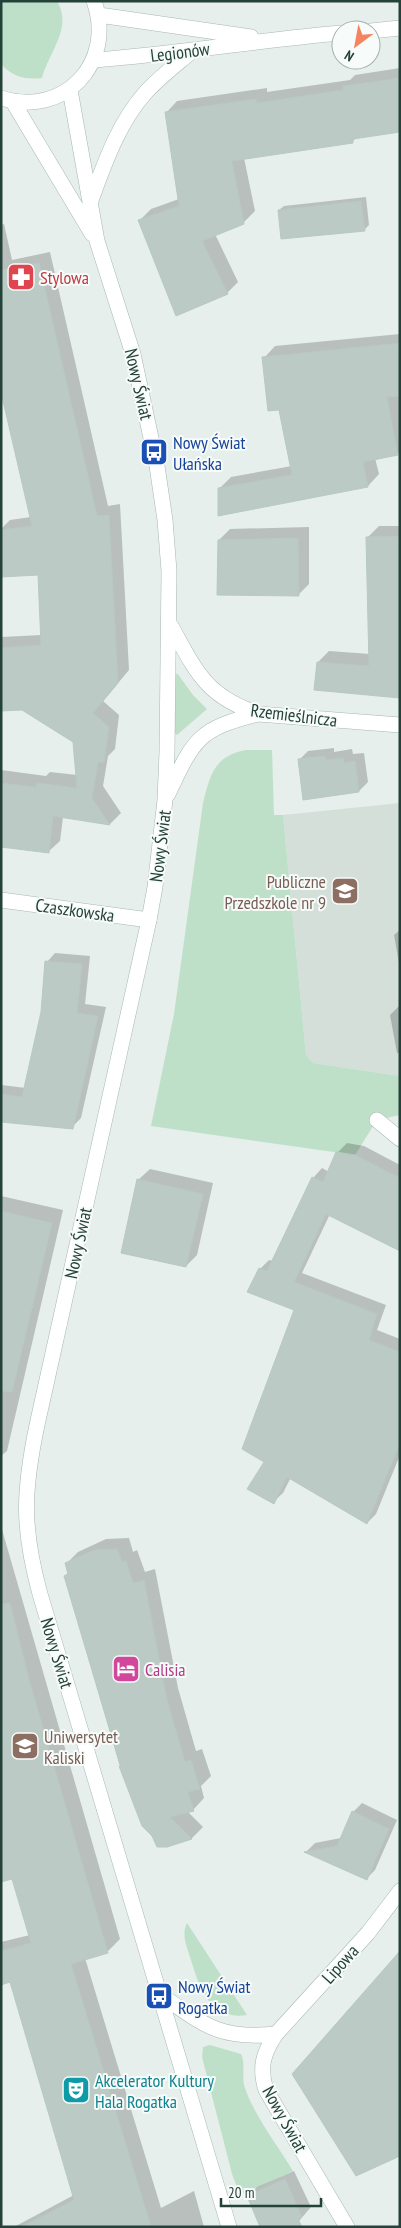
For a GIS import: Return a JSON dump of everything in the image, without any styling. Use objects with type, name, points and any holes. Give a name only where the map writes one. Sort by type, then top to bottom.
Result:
[{"type":"street","name":"Legionów","points":[[96,8],[265,39]]},
{"type":"street","points":[[7,100],[32,103],[52,99],[70,90],[84,76],[94,60],[99,46],[96,8]]},
{"type":"street","points":[[381,30],[400,28]]},
{"type":"street","name":"Legionów","points":[[94,60],[192,51],[265,39],[331,34]]},
{"type":"street","points":[[90,204],[117,136],[135,107],[145,93],[192,51]]},
{"type":"street","name":"Nowy Świat","points":[[70,90],[97,241],[116,297],[146,412],[165,520],[170,625],[166,800],[149,920],[37,1425],[26,1486],[25,1517],[31,1562],[40,1594],[229,2227]]},
{"type":"street","name":"Nowy Świat","points":[[7,100],[97,241]]},
{"type":"street","name":"Rzemieślnicza","points":[[170,625],[201,679],[212,691],[236,706],[258,714],[400,726]]},
{"type":"street","points":[[166,800],[185,758],[201,736],[225,722],[258,714]]},
{"type":"street","name":"Czaszkowska","points":[[1,900],[149,920]]},
{"type":"street","points":[[377,1120],[400,1139]]},
{"type":"street","name":"Lipowa","points":[[276,2034],[368,1933],[400,1891]]},
{"type":"street","points":[[158,1992],[196,2019],[228,2034],[249,2037],[276,2034]]},
{"type":"street","name":"Nowy Świat","points":[[276,2034],[269,2045],[261,2068],[266,2090],[347,2227]]},
{"type":"shaded area","name":"Publiczne Przedszkole nr 9","points":[[400,803],[400,1076],[313,1063],[306,1055],[283,815]]},
{"type":"green space","points":[[1,1],[57,1],[61,11],[61,30],[42,78],[20,77],[10,72],[1,64]]},
{"type":"green space","points":[[177,673],[193,695],[207,709],[177,735],[174,733],[175,678]]},
{"type":"green space","points":[[246,750],[272,750],[274,815],[283,815],[306,1055],[313,1063],[400,1076],[400,1115],[377,1120],[355,1155],[151,1126],[174,1014],[203,803],[215,768],[227,757]]},
{"type":"green space","points":[[187,1923],[247,2015],[223,2013],[215,2007],[202,1990],[186,1945],[185,1927]]},
{"type":"green space","points":[[210,2045],[241,2054],[244,2084],[249,2098],[260,2120],[293,2171],[240,2195],[232,2174],[202,2057],[203,2047]]},
{"type":"building","points":[[400,78],[400,132],[353,139],[353,143],[232,161],[244,224],[202,241],[228,294],[176,316],[138,220],[179,206],[165,112],[256,99],[256,103],[343,90],[343,86]]},
{"type":"building","points":[[361,201],[365,231],[281,239],[278,210]]},
{"type":"building","points":[[39,263],[97,516],[109,515],[118,683],[93,713],[109,727],[104,762],[98,762],[92,798],[110,825],[53,816],[49,853],[1,847],[1,783],[36,787],[37,783],[77,788],[73,742],[22,710],[1,711],[1,648],[41,645],[38,575],[1,577],[1,530],[32,526],[1,392],[1,270]]},
{"type":"building","points":[[400,343],[400,396],[387,397],[398,455],[363,462],[368,487],[218,516],[218,488],[292,475],[279,410],[268,411],[262,357]]},
{"type":"building","points":[[400,536],[400,698],[314,690],[317,662],[369,666],[366,537]]},
{"type":"building","points":[[298,538],[299,596],[217,595],[218,540]]},
{"type":"building","points":[[325,756],[326,760],[343,758],[344,763],[355,761],[359,792],[303,800],[298,759]]},
{"type":"building","points":[[45,961],[82,964],[77,1013],[98,1016],[73,1129],[1,1122],[1,1094],[22,1097],[41,1012]]},
{"type":"building","points":[[336,1152],[355,1155],[400,1178],[400,1251],[326,1214],[294,1282],[377,1314],[369,1340],[400,1352],[400,1443],[367,1524],[287,1477],[274,1504],[247,1489],[264,1462],[242,1449],[294,1310],[247,1292],[259,1268],[267,1271],[312,1177],[323,1182]]},
{"type":"building","points":[[137,1179],[203,1194],[186,1267],[121,1253]]},
{"type":"building","points":[[1,1211],[52,1223],[12,1392],[1,1391]]},
{"type":"building","name":"Calisia","points":[[117,1549],[122,1562],[126,1561],[133,1583],[144,1580],[167,1700],[185,1762],[191,1760],[200,1789],[188,1792],[194,1811],[170,1817],[192,1839],[167,1847],[157,1847],[152,1836],[142,1826],[119,1766],[121,1768],[64,1576],[68,1574],[65,1563],[94,1550]]},
{"type":"building","points":[[10,1603],[30,1683],[108,1953],[71,1964],[151,2227],[21,2227],[74,2200],[10,1982],[1,1985],[1,1951],[31,1943],[12,1879],[1,1882],[1,1604]]},
{"type":"building","points":[[352,1811],[389,1829],[367,1880],[304,1852],[337,1846]]},
{"type":"building","points":[[400,1951],[400,2156],[356,2176],[292,2074]]},
{"type":"building","points":[[285,2179],[302,2217],[298,2219],[302,2227],[260,2227],[247,2196]]},
{"type":"place","name":"Stylowa","points":[[21,277]]},
{"type":"place","name":"Nowy Świat Ułańska","points":[[154,452]]},
{"type":"place","name":"Publiczne Przedszkole nr 9","points":[[345,891]]},
{"type":"place","name":"Calisia","points":[[126,1669]]},
{"type":"place","name":"Uniwersytet Kaliski","points":[[25,1746]]},
{"type":"place","name":"Nowy Świat Rogatka","points":[[159,1996]]},
{"type":"place","name":"Akcelerator Kultury Hala Rogatka","points":[[76,2090]]}]
